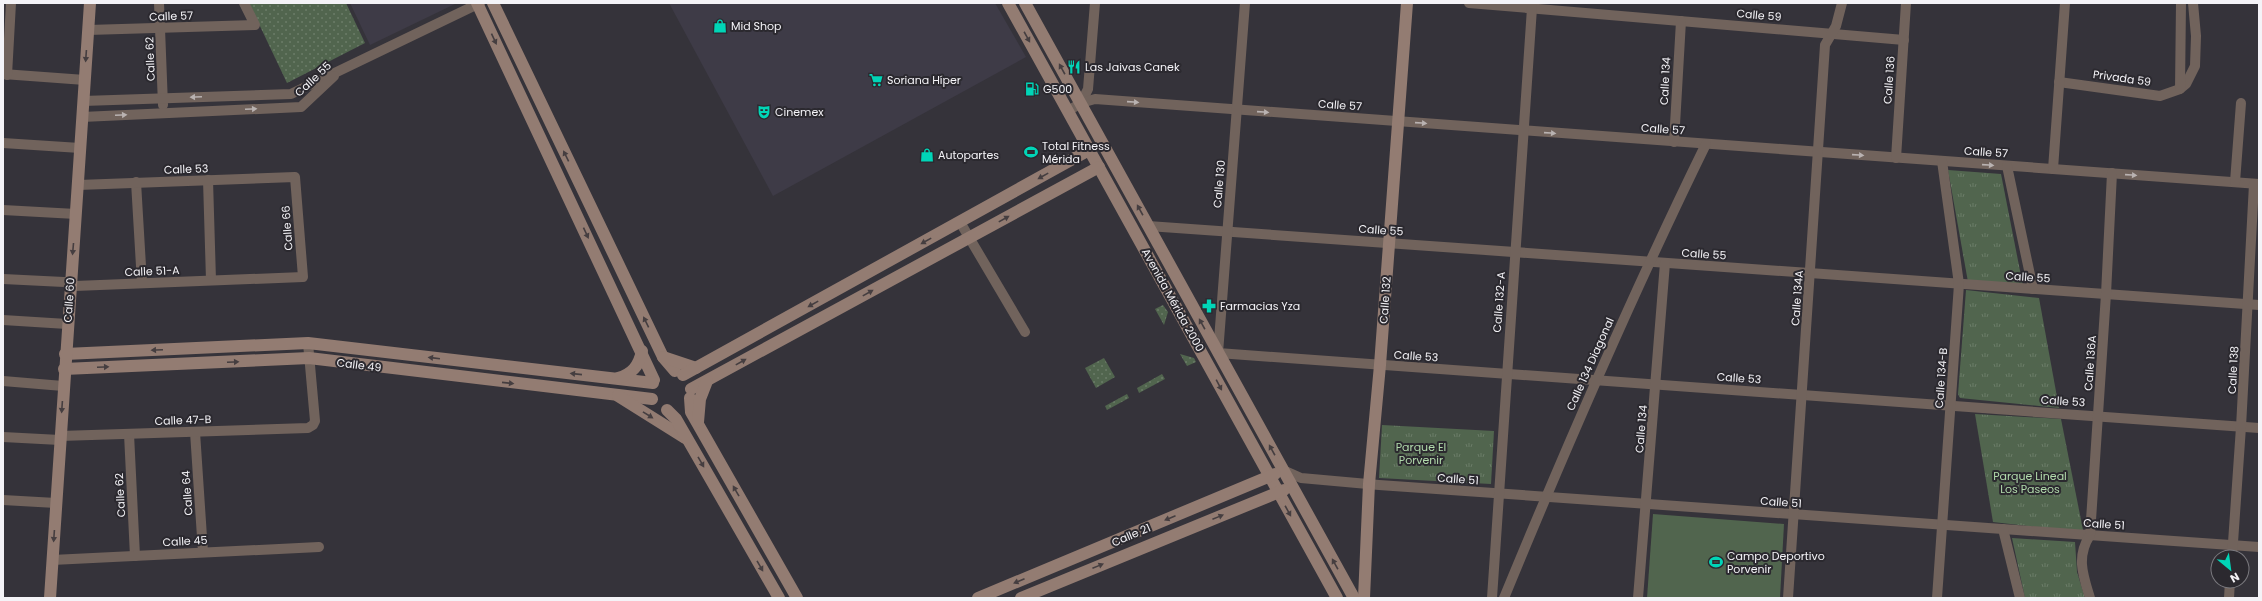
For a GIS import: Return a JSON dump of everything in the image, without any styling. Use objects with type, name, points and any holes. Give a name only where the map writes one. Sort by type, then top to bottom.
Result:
[{"type":"street","points":[[11,3],[5,75],[85,80]]},
{"type":"street","name":"Calle 60","points":[[50,598],[67,324],[90,3]]},
{"type":"street","name":"Calle 62","points":[[159,3],[164,113]]},
{"type":"street","name":"Calle 57","points":[[88,30],[255,25],[244,3]]},
{"type":"street","points":[[342,68],[478,3],[642,351],[653,382],[651,392],[652,399],[661,408],[667,410],[678,410],[687,403],[691,393],[707,381],[1099,167]]},
{"type":"street","points":[[493,3],[663,357],[690,384],[691,412],[798,598]]},
{"type":"street","name":"Avenida Mérida 2000","points":[[1008,3],[1206,360],[1268,477],[1337,598]]},
{"type":"street","name":"Avenida Mérida 2000","points":[[1025,3],[1354,598]]},
{"type":"street","points":[[1080,103],[1088,89],[1095,3]]},
{"type":"street","name":"Calle 130","points":[[1218,352],[1246,3]]},
{"type":"street","name":"Calle 132","points":[[1364,598],[1369,484],[1380,365],[1408,3]]},
{"type":"street","name":"Calle 59","points":[[1469,3],[1904,40]]},
{"type":"street","name":"Calle 134A","points":[[1788,598],[1811,274],[1825,45],[1836,26],[1842,3]]},
{"type":"street","name":"Calle 136","points":[[1896,158],[1906,3]]},
{"type":"street","points":[[2053,169],[2065,3]]},
{"type":"street","points":[[2180,88],[2181,3]]},
{"type":"street","points":[[2180,88],[2186,84],[2195,66],[2196,36],[2193,3]]},
{"type":"street","name":"Calle 132-A","points":[[1492,598],[1532,8]]},
{"type":"street","name":"Calle 134","points":[[1674,142],[1681,21]]},
{"type":"street","name":"Calle 55","points":[[83,101],[291,94],[342,68]]},
{"type":"street","name":"Calle 55","points":[[82,117],[301,107],[342,68]]},
{"type":"street","name":"Privada 59","points":[[2059,82],[2160,96],[2180,88]]},
{"type":"street","name":"Calle 57","points":[[1068,111],[1080,103],[1094,99],[2256,184]]},
{"type":"street","points":[[2235,182],[2241,103]]},
{"type":"street","points":[[3,143],[80,148]]},
{"type":"street","name":"Calle 134 Diagonal","points":[[1504,598],[1545,497],[1595,381],[1648,262],[1706,144]]},
{"type":"street","points":[[653,382],[663,372],[679,373],[696,368],[1089,150]]},
{"type":"street","name":"Calle 134-B","points":[[1937,598],[1959,284],[1942,161]]},
{"type":"street","points":[[2007,166],[2033,289]]},
{"type":"street","name":"Calle 136A","points":[[2090,598],[2081,570],[2083,546],[2090,536],[2106,294],[2112,173]]},
{"type":"street","name":"Calle 53","points":[[78,185],[295,177]]},
{"type":"street","name":"Calle 66","points":[[295,177],[303,277]]},
{"type":"street","points":[[208,180],[211,280]]},
{"type":"street","points":[[136,182],[142,283]]},
{"type":"street","name":"Calle 138","points":[[2233,549],[2242,427],[2256,184]]},
{"type":"street","points":[[569,198],[583,191]]},
{"type":"street","points":[[3,210],[76,214]]},
{"type":"street","points":[[960,222],[1025,332]]},
{"type":"street","name":"Calle 55","points":[[1148,226],[2259,305]]},
{"type":"street","name":"Calle 134","points":[[1638,598],[1665,263]]},
{"type":"street","name":"Calle 51-A","points":[[3,279],[70,284],[75,286],[303,277]]},
{"type":"street","points":[[3,320],[67,324]]},
{"type":"street","points":[[308,343],[309,358]]},
{"type":"street","name":"Calle 49","points":[[65,354],[308,343],[615,379],[653,382]]},
{"type":"street","points":[[178,349],[178,364]]},
{"type":"street","points":[[615,379],[632,372],[640,359],[642,351]]},
{"type":"street","points":[[1206,360],[1218,352]]},
{"type":"street","name":"Calle 53","points":[[1218,352],[1595,381],[1802,394],[2259,428]]},
{"type":"street","points":[[663,357],[696,368]]},
{"type":"street","name":"Calle 49","points":[[64,369],[309,358],[652,399]]},
{"type":"street","name":"Calle 47-B","points":[[3,437],[60,438],[129,434],[308,428],[313,425],[315,421],[309,358]]},
{"type":"street","points":[[469,378],[473,362]]},
{"type":"street","points":[[3,381],[63,386]]},
{"type":"street","points":[[698,425],[700,399],[707,381]]},
{"type":"street","points":[[615,394],[688,439]]},
{"type":"street","points":[[667,410],[676,419],[688,439],[779,598]]},
{"type":"street","name":"Calle 64","points":[[195,432],[203,552]]},
{"type":"street","name":"Calle 62","points":[[129,434],[135,556]]},
{"type":"street","name":"Calle 21","points":[[978,598],[1283,470]]},
{"type":"street","name":"Calle 51","points":[[1283,470],[1302,478],[1369,484],[2259,547]]},
{"type":"street","points":[[1292,486],[1302,478]]},
{"type":"street","name":"Calle 21","points":[[1021,598],[1292,486]]},
{"type":"street","points":[[3,500],[56,503]]},
{"type":"street","points":[[742,533],[755,525]]},
{"type":"street","points":[[2003,529],[2020,598]]},
{"type":"street","name":"Calle 45","points":[[52,560],[319,547]]},
{"type":"street","points":[[1055,566],[1062,581]]},
{"type":"shaded area","points":[[350,3],[457,3],[370,45]]},
{"type":"shaded area","points":[[669,3],[995,3],[1026,57],[773,196]]},
{"type":"green space","points":[[249,3],[346,3],[365,43],[287,83]]},
{"type":"green space","points":[[1948,170],[2001,174],[2023,286],[1968,282]]},
{"type":"green space","points":[[1966,290],[2039,298],[2059,408],[1960,398],[1958,394]]},
{"type":"green space","points":[[1163,305],[1168,312],[1164,325],[1155,309]]},
{"type":"green space","points":[[1180,354],[1194,358],[1196,362],[1187,366]]},
{"type":"green space","points":[[1104,358],[1115,377],[1096,388],[1085,368]]},
{"type":"green space","points":[[1162,374],[1165,379],[1139,393],[1137,388]]},
{"type":"green space","points":[[1127,394],[1129,398],[1107,410],[1105,406]]},
{"type":"green space","name":"Parque Lineal Los Paseos","points":[[1975,414],[2061,419],[2083,530],[2081,532],[1993,522]]},
{"type":"green space","name":"Parque El Porvenir","points":[[1382,425],[1494,431],[1491,484],[1379,478]]},
{"type":"green space","name":"Campo Deportivo Porvenir","points":[[1653,514],[1784,524],[1780,598],[1647,598]]},
{"type":"green space","points":[[2012,538],[2075,542],[2077,572],[2085,598],[2025,598]]},
{"type":"place","name":"Mid Shop","points":[[720,26]]},
{"type":"place","name":"Las Jaivas Canek","points":[[1074,67]]},
{"type":"place","name":"Soriana Híper","points":[[876,80]]},
{"type":"place","name":"G500","points":[[1032,89]]},
{"type":"place","name":"Cinemex","points":[[764,112]]},
{"type":"place","name":"Total Fitness Mérida","points":[[1031,152]]},
{"type":"place","name":"Autopartes","points":[[927,155]]},
{"type":"place","name":"Farmacias Yza","points":[[1209,306]]},
{"type":"place","name":"Campo Deportivo Porvenir","points":[[1716,562]]}]
